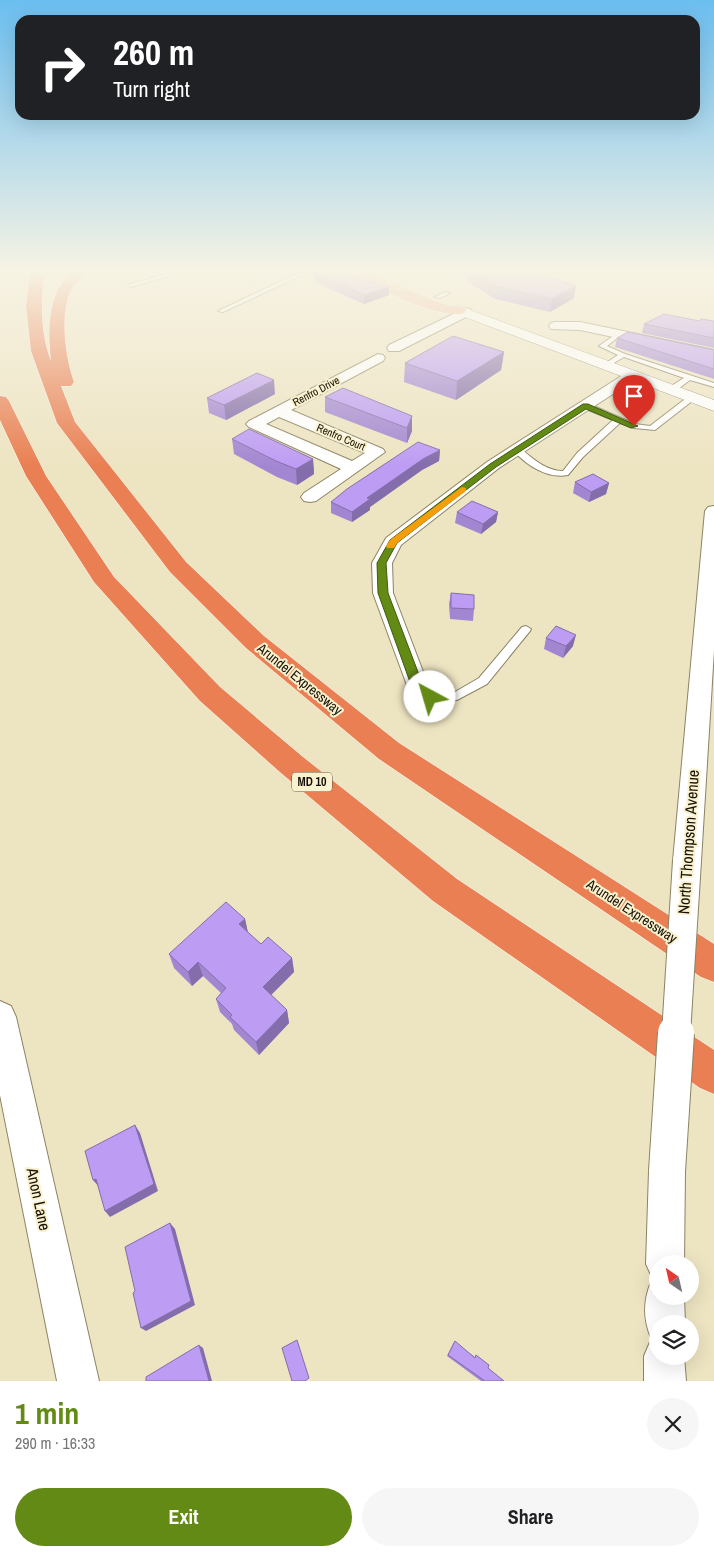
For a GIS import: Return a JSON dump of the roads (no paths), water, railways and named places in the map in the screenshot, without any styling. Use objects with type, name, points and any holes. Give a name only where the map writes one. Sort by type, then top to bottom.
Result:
[{"type":"highway","name":"Arundel Expressway","points":[[37,337],[39,351],[66,423],[178,567],[256,642],[389,751],[714,965]]},
{"type":"highway","points":[[58,337],[60,371],[68,387],[66,423]]},
{"type":"highway","name":"MD 10","points":[[0,402],[36,476],[106,582],[210,694],[292,765],[446,890],[714,1074]]},
{"type":"main road","points":[[531,337],[714,406]]},
{"type":"street","name":"Renfro Drive","points":[[254,424],[378,358],[373,355],[372,351],[386,347],[394,348],[413,337]]},
{"type":"street","points":[[635,337],[714,354]]},
{"type":"street","points":[[416,682],[383,593],[382,563],[393,542],[493,465],[631,376]]},
{"type":"street","name":"Renfro Court","points":[[279,411],[376,452],[310,497]]},
{"type":"street","name":"Renfro Court","points":[[254,424],[353,468]]},
{"type":"street","name":"North Thompson Avenue","points":[[666,1255],[667,1171],[687,861],[714,511]]},
{"type":"street","name":"Anon Lane","points":[[0,1017],[78,1381]]},
{"type":"street","points":[[664,1365],[665,1381]]},
{"type":"lane","points":[[614,337],[602,346],[689,378],[714,385]]},
{"type":"lane","points":[[606,366],[623,355]]},
{"type":"lane","points":[[631,376],[651,364]]},
{"type":"lane","points":[[671,390],[689,378]]},
{"type":"lane","points":[[586,406],[634,426],[652,428],[692,398]]},
{"type":"lane","points":[[517,450],[535,465],[555,474],[565,473],[580,454],[618,420]]},
{"type":"lane","points":[[416,682],[430,697],[457,696],[483,681],[526,629]]}]
